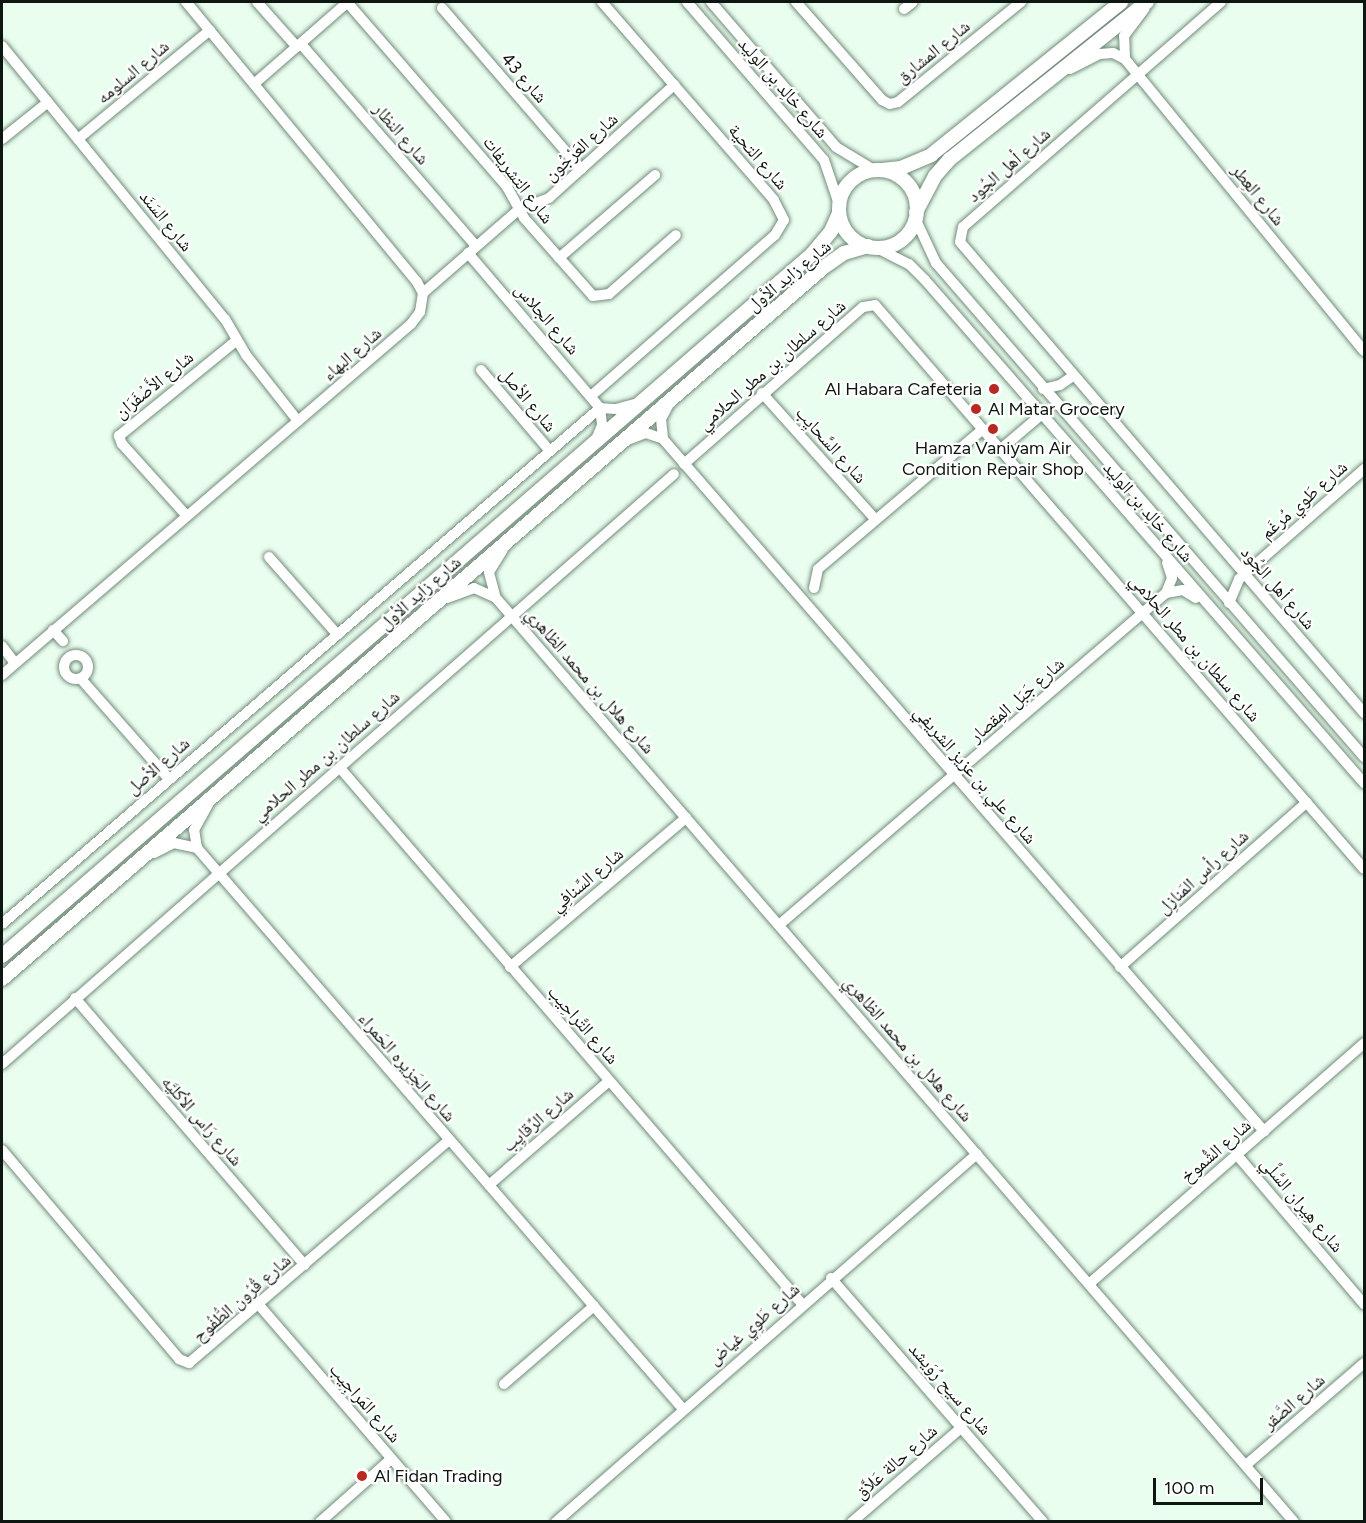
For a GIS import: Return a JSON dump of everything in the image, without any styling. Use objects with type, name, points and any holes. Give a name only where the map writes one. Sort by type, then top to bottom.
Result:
[{"type":"main road","points":[[1121,2],[931,155],[912,165],[878,170],[851,181],[839,208],[846,230],[872,247],[900,240],[945,163],[1149,2]]},
{"type":"main road","points":[[878,170],[908,184],[916,215]]},
{"type":"main road","name":"شارع زايد الأول","points":[[2,957],[812,254],[839,208]]},
{"type":"main road","name":"شارع زايد الأول","points":[[2,979],[824,267],[844,253],[872,247]]},
{"type":"street","points":[[186,2],[423,293]]},
{"type":"street","name":"شارع النظار","points":[[257,2],[299,45],[472,249]]},
{"type":"street","points":[[254,84],[347,2]]},
{"type":"street","name":"شارع التشريفات","points":[[347,2],[507,187],[518,210],[593,296],[603,298],[675,235]]},
{"type":"street","name":"شارع التحية","points":[[591,396],[783,225],[783,216],[774,200],[602,2]]},
{"type":"street","name":"شارع خالِد بن الوليد","points":[[687,2],[824,160],[839,208]]},
{"type":"street","name":"شارع خالِد بن الوليد","points":[[711,2],[836,147],[878,170]]},
{"type":"street","name":"شارع المشارق","points":[[796,2],[882,100],[890,104],[898,102],[1021,2]]},
{"type":"street","points":[[1054,78],[1099,54],[1113,53],[1125,59],[1124,36],[1149,2]]},
{"type":"street","name":"شارع أهل الجُود","points":[[1221,2],[1198,26],[1138,73],[961,232],[963,247],[1069,380],[1241,577],[1365,713]]},
{"type":"street","name":"شارع 43","points":[[442,8],[581,169]]},
{"type":"street","name":"شارع السلومه","points":[[78,139],[210,30]]},
{"type":"street","name":"شارع السَنَد","points":[[2,46],[225,319],[237,340],[298,422]]},
{"type":"street","name":"شارع العِطر","points":[[1125,59],[1365,351]]},
{"type":"street","name":"شارع العَرْجُون","points":[[423,293],[518,210],[545,201],[675,85]]},
{"type":"street","points":[[2,140],[48,102]]},
{"type":"street","points":[[559,258],[655,175]]},
{"type":"street","name":"شارع خالِد بن الوليد","points":[[916,215],[936,263],[1362,754]]},
{"type":"street","name":"شارع خالِد بن الوليد","points":[[872,247],[918,272],[1365,783]]},
{"type":"street","name":"شارع الجلاس","points":[[472,249],[600,408]]},
{"type":"street","name":"شارع البهاء","points":[[2,675],[411,324],[420,312],[423,293]]},
{"type":"street","name":"شارع سلطان بن مطر الحلامي","points":[[684,464],[762,393],[863,307],[875,305],[1365,869]]},
{"type":"street","name":"شارع الأَصْفَرَان","points":[[186,515],[119,436],[237,340]]},
{"type":"street","name":"شارع الأصل","points":[[481,370],[550,451]]},
{"type":"street","points":[[1043,389],[1069,380]]},
{"type":"street","points":[[1058,405],[1069,380]]},
{"type":"street","name":"شارع السَّحايِب","points":[[762,393],[875,519]]},
{"type":"street","points":[[614,448],[642,434],[663,439],[661,419],[677,394]]},
{"type":"street","points":[[595,442],[602,425],[600,408],[624,408],[642,401]]},
{"type":"street","name":"شارع الأصل","points":[[2,924],[600,408]]},
{"type":"street","points":[[1001,449],[1042,414]]},
{"type":"street","points":[[814,588],[814,572],[875,519],[882,518],[983,429]]},
{"type":"street","name":"شارع علي بن عزيز الشريفي","points":[[663,439],[1264,1131]]},
{"type":"street","name":"شارع طَوي مُرغَم","points":[[1214,586],[1241,577],[1365,469]]},
{"type":"street","name":"شارع سلطان بن مطر الحلامي","points":[[2,1064],[217,873],[340,768],[510,614],[674,474]]},
{"type":"street","points":[[496,598],[489,572],[515,534]]},
{"type":"street","points":[[1148,537],[1171,572],[1166,593],[1183,590],[1216,615]]},
{"type":"street","points":[[269,557],[337,634]]},
{"type":"street","name":"شارع طَوي مُرغَم","points":[[1229,603],[1241,577]]},
{"type":"street","name":"شارع هلال بن محمد الظاهري","points":[[432,606],[469,588],[484,590],[496,598],[1294,1521]]},
{"type":"street","name":"شارع جَبَل المِقصار","points":[[779,926],[1166,593]]},
{"type":"street","points":[[53,630],[89,669],[82,680]]},
{"type":"street","points":[[2,646],[15,663]]},
{"type":"street","points":[[69,647],[64,665],[74,678],[82,680],[169,779]]},
{"type":"street","points":[[1332,745],[1352,757],[1362,754]]},
{"type":"street","name":"شارع التَّراحِيب","points":[[340,768],[510,968],[802,1304]]},
{"type":"street","points":[[134,864],[174,843],[196,848],[195,824],[217,793]]},
{"type":"street","name":"شارع رأس المَنازِل","points":[[1120,967],[1307,802]]},
{"type":"street","name":"شارع السِّنافِي","points":[[510,968],[686,818]]},
{"type":"street","name":"شارع الجَزيره الحَمراء","points":[[196,848],[683,1409]]},
{"type":"street","name":"شارع رَاس الأكليَّه","points":[[75,998],[305,1265]]},
{"type":"street","name":"شارع الشُّموخ","points":[[1089,1284],[1365,1043]]},
{"type":"street","name":"شارع الرِّقايِب","points":[[489,1185],[609,1081]]},
{"type":"street","name":"شارع قُرُون الطُّفُوح","points":[[2,1150],[184,1362],[196,1360],[449,1140]]},
{"type":"street","name":"شارع طَوِي غياض","points":[[556,1521],[831,1278],[977,1154]]},
{"type":"street","name":"شارع هِيران السَّلِّي","points":[[1237,1155],[1365,1304]]},
{"type":"street","name":"شارع سيح رُوَيشد","points":[[831,1278],[1043,1521]]},
{"type":"street","name":"شارع المَراجِيب","points":[[259,1305],[446,1521]]},
{"type":"street","points":[[504,1384],[594,1306]]},
{"type":"street","name":"شارع الصَّقر","points":[[1246,1465],[1365,1363]]},
{"type":"street","name":"شارع حالة عَلاَّق","points":[[852,1521],[962,1427]]},
{"type":"street","points":[[320,1521],[392,1459]]},
{"type":"place","name":"Al Habara Cafeteria","points":[[994,389]]},
{"type":"place","name":"Al Matar Grocery","points":[[976,409]]},
{"type":"place","name":"Hamza Vaniyam Air Condition Repair Shop","points":[[993,429]]},
{"type":"place","name":"Al Fidan Trading","points":[[362,1476]]}]
